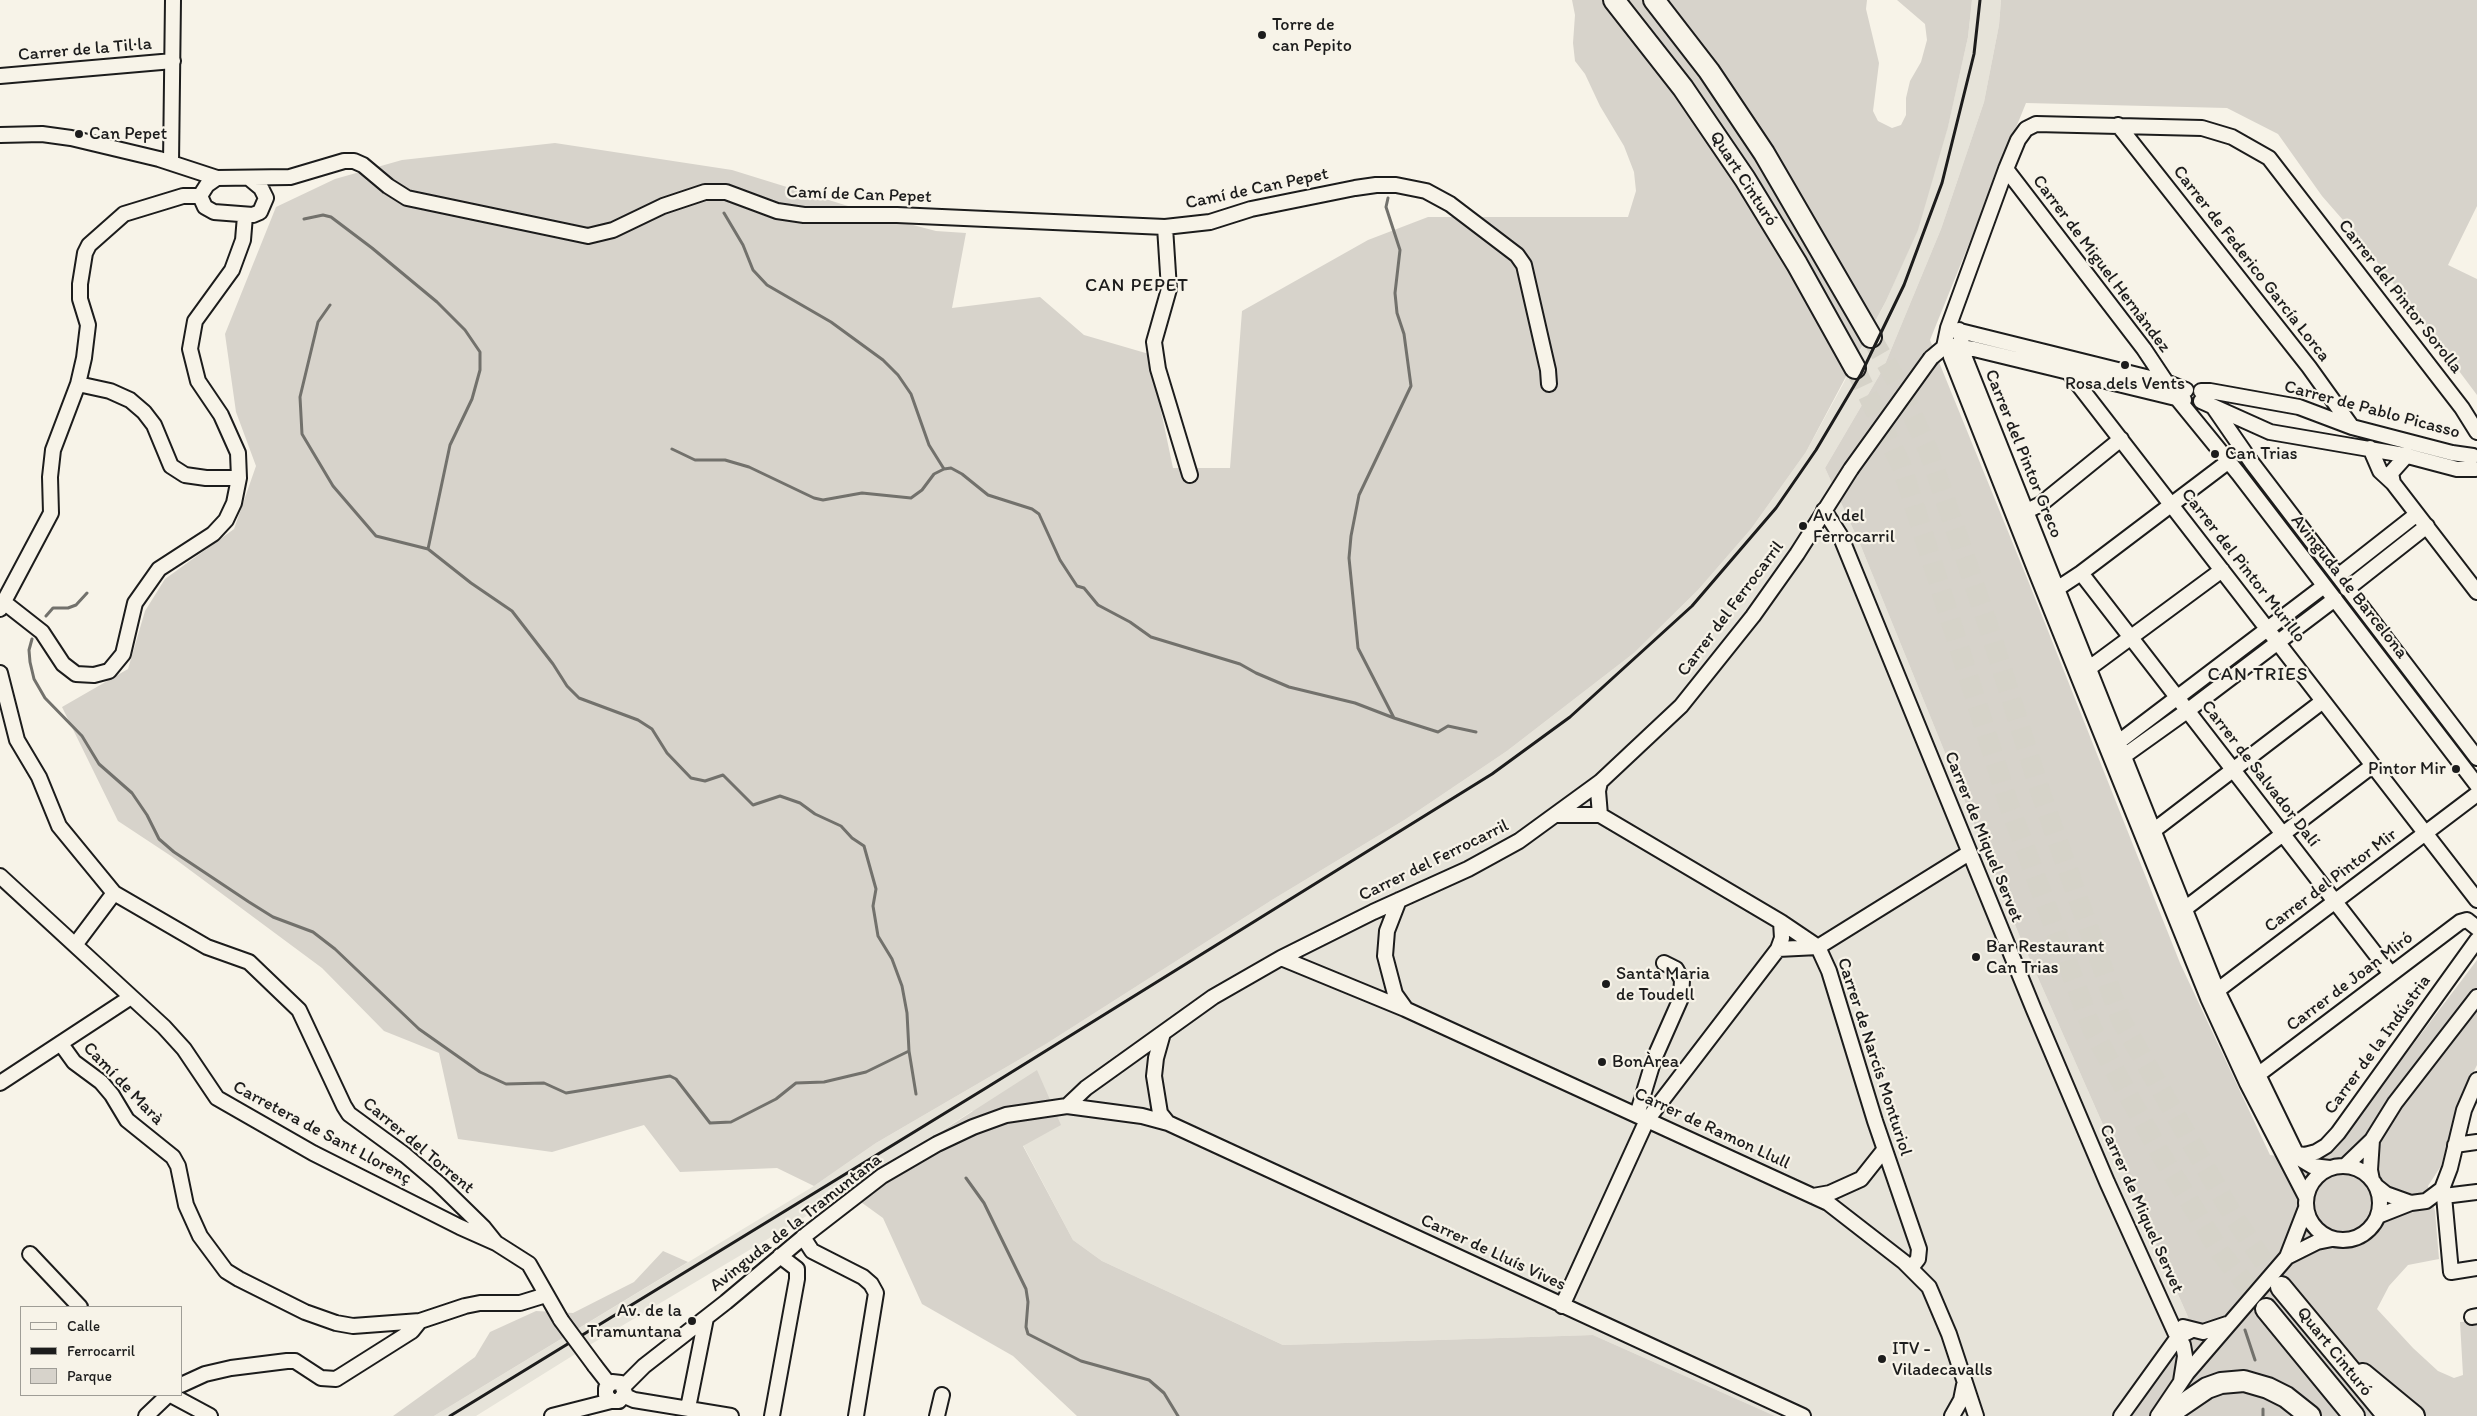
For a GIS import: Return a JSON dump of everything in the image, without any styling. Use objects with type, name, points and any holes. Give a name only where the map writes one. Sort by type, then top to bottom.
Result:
[{"type":"highway","name":"Quart Cinturó","points":[[1614,0],[1683,88],[1745,179],[1798,264],[1855,368]]},
{"type":"highway","name":"Quart Cinturó","points":[[1654,0],[1709,71],[1764,152],[1871,337]]},
{"type":"highway","name":"Quart Cinturó","points":[[2281,1287],[2336,1356],[2388,1416]]},
{"type":"highway","name":"Quart Cinturó","points":[[2266,1309],[2354,1416]]},
{"type":"highway","points":[[2291,1341],[2310,1378],[2338,1416]]},
{"type":"highway","points":[[2336,1356],[2376,1383],[2414,1416]]},
{"type":"highway","points":[[2357,1380],[2403,1416]]},
{"type":"highway","points":[[2166,1416],[2207,1388],[2232,1382],[2244,1382],[2268,1388],[2286,1397],[2310,1416]]},
{"type":"street","points":[[171,163],[173,0]]},
{"type":"street","name":"Carrer de la Til·la","points":[[0,76],[173,61]]},
{"type":"street","points":[[1952,347],[1953,326],[2006,170],[2021,135],[2031,126],[2118,126]]},
{"type":"street","name":"Carrer del Pintor Sorolla","points":[[2118,126],[2202,128],[2232,137],[2269,158],[2477,430]]},
{"type":"street","name":"Carrer de Federico García Lorca","points":[[2118,126],[2310,367],[2352,427]]},
{"type":"street","points":[[0,135],[42,134],[71,138],[171,163],[217,178],[249,178],[261,188],[266,198],[260,212],[245,216],[214,212],[205,207],[197,172]]},
{"type":"street","name":"Camí de Can Pepet","points":[[249,178],[290,177],[344,161],[354,161],[363,165],[388,186],[407,198],[478,212],[580,236],[598,235],[614,230],[663,206],[705,192],[726,192],[777,211],[804,215],[897,215],[1165,227],[1210,222],[1252,209],[1376,185],[1396,185],[1426,191],[1450,204],[1518,255],[1524,265],[1546,361],[1549,384]]},
{"type":"street","name":"Carrer de Miguel Hernàndez","points":[[2006,170],[2144,349],[2166,382]]},
{"type":"street","name":"Camí de Can Pepet","points":[[266,198],[273,188],[290,177]]},
{"type":"street","points":[[217,178],[202,193],[183,196],[124,214],[89,245],[85,254],[80,284],[80,299],[88,324],[78,384],[52,450],[51,513],[2,607],[42,632],[63,664],[76,674],[94,675],[108,671],[123,654],[135,603],[159,569],[213,534],[226,520],[234,504],[239,478],[238,453],[221,414],[198,381],[190,349],[195,321],[232,270],[243,240],[245,216]]},
{"type":"street","points":[[1165,227],[1169,289],[1154,342],[1158,369],[1190,475]]},
{"type":"street","name":"Carrer de Pablo Picasso","points":[[1953,326],[2166,382],[2190,400]]},
{"type":"street","name":"Carrer de Pablo Picasso","points":[[1952,347],[2190,400],[2270,432]]},
{"type":"street","name":"Carrer del Ferrocarril","points":[[1066,1106],[1086,1088],[1213,997],[1307,944],[1468,869],[1519,841],[1558,815],[1600,782],[1681,706],[1753,616],[1797,554],[1851,469],[1931,358],[1952,347]]},
{"type":"street","name":"Carrer del Pintor Greco","points":[[1952,347],[1951,357],[2020,515],[2212,994],[2306,1202]]},
{"type":"street","name":"Carrer del Pintor Murillo","points":[[2070,374],[2477,900]]},
{"type":"street","points":[[78,384],[110,391],[130,400],[154,425],[171,466],[185,475],[206,478],[239,478]]},
{"type":"street","name":"Carrer de Pablo Picasso","points":[[2190,400],[2210,390],[2299,407],[2352,427],[2452,453],[2476,462]]},
{"type":"street","name":"Avinguda de Barcelona","points":[[2190,400],[2229,460],[2477,785]]},
{"type":"street","name":"Avinguda de Barcelona","points":[[2214,408],[2225,426],[2347,589],[2477,758]]},
{"type":"street","name":"Carrer de Pablo Picasso","points":[[2225,426],[2407,455],[2457,470],[2476,462]]},
{"type":"street","points":[[2020,515],[2041,504],[2121,439]]},
{"type":"street","points":[[2370,448],[2380,471],[2393,483],[2477,592]]},
{"type":"street","points":[[2393,483],[2391,473],[2407,455]]},
{"type":"street","points":[[2051,593],[2081,573],[2229,460]]},
{"type":"street","name":"Carrer de Miquel Servet","points":[[1824,510],[1840,535],[1969,853],[2107,1182],[2178,1337],[2185,1356],[2181,1381]]},
{"type":"street","points":[[2338,576],[2417,514]]},
{"type":"street","points":[[2347,589],[2427,526]]},
{"type":"street","points":[[2088,669],[2222,570]]},
{"type":"street","name":"Carrer de Salvador Dalí","points":[[2081,573],[2175,696],[2234,769],[2390,974]]},
{"type":"street","points":[[2115,752],[2175,696],[2324,586]]},
{"type":"street","name":"Carrer del Pintor Greco","points":[[2051,593],[2088,669],[2115,752],[2153,831],[2180,913]]},
{"type":"street","points":[[2115,752],[2187,711],[2334,599]]},
{"type":"street","name":"Carrer del Torrent","points":[[0,673],[17,740],[42,783],[59,826],[114,893],[207,947],[249,962],[299,1010],[349,1114],[405,1155],[438,1183],[473,1217],[496,1243]]},
{"type":"street","points":[[2153,831],[2323,701]]},
{"type":"street","points":[[2180,913],[2372,766]]},
{"type":"street","points":[[1558,815],[1600,815],[1598,791],[1600,782]]},
{"type":"street","name":"Carrer del Pintor Mir","points":[[2212,994],[2477,794]]},
{"type":"street","name":"Carrer de Narcís Monturiol","points":[[1600,815],[1782,922],[1818,947],[1829,971],[1884,1150],[1919,1250],[1918,1259],[1911,1268]]},
{"type":"street","points":[[1778,949],[1818,947],[1969,853]]},
{"type":"street","name":"Carretera de Sant Llorenç","points":[[0,876],[164,1027],[184,1049],[217,1098],[322,1158],[460,1228],[496,1243],[529,1264],[561,1320],[615,1392]]},
{"type":"street","points":[[74,944],[114,893]]},
{"type":"street","points":[[1398,900],[1387,931],[1385,956],[1395,994],[1405,1009]]},
{"type":"street","points":[[1642,1118],[1778,949],[1782,938],[1782,922]]},
{"type":"street","name":"Carrer de Joan Miró","points":[[2252,1079],[2460,922],[2474,922]]},
{"type":"street","name":"Carrer de la Indústria","points":[[2296,1154],[2305,1155],[2316,1152],[2326,1146],[2338,1133],[2477,940]]},
{"type":"street","points":[[1307,944],[1302,956],[1304,963],[1311,969]]},
{"type":"street","name":"Carrer de Ramon Llull","points":[[1281,958],[1405,1009],[1812,1196],[1850,1219],[1911,1268]]},
{"type":"street","points":[[1562,1306],[1642,1118],[1654,1058],[1681,998],[1682,980],[1676,969],[1664,963]]},
{"type":"street","points":[[0,1083],[131,997]]},
{"type":"street","points":[[2344,1166],[2372,1140],[2395,1103],[2477,998]]},
{"type":"street","points":[[1163,1033],[1156,1058],[1154,1076],[1160,1113],[1168,1123]]},
{"type":"street","name":"Camí de Marà","points":[[61,1044],[74,1062],[101,1082],[112,1095],[127,1120],[173,1157],[178,1166],[186,1205],[192,1220],[200,1236],[226,1271],[305,1312],[336,1323],[353,1326],[420,1321],[465,1306],[520,1303],[546,1295]]},
{"type":"street","name":"Carrer del Pintor Greco","points":[[2252,1079],[2296,1154]]},
{"type":"street","points":[[2477,1080],[2464,1110],[2442,1194],[2452,1272],[2477,1268]]},
{"type":"street","name":"Carrer de Lluís Vives","points":[[1066,1106],[1142,1116],[1168,1123],[1803,1416]]},
{"type":"street","name":"Avinguda de la Tramuntana","points":[[552,1416],[575,1410],[615,1392],[803,1237],[882,1176],[937,1144],[973,1127],[1006,1115],[1066,1106]]},
{"type":"street","points":[[2158,1416],[2181,1381],[2287,1257],[2317,1242],[2332,1239],[2348,1240],[2360,1236],[2372,1226],[2378,1216],[2380,1201],[2370,1170],[2372,1140]]},
{"type":"street","points":[[2455,1145],[2477,1142]]},
{"type":"street","points":[[1812,1196],[1830,1193],[1861,1179],[1884,1150]]},
{"type":"street","points":[[2296,1154],[2312,1166],[2330,1168],[2344,1166],[2360,1170],[2386,1194],[2411,1203]]},
{"type":"street","points":[[2287,1257],[2315,1179],[2330,1168]]},
{"type":"street","points":[[2378,1216],[2411,1203],[2426,1201],[2442,1194],[2477,1192]]},
{"type":"street","points":[[2306,1202],[2316,1229],[2332,1239]]},
{"type":"street","points":[[803,1237],[812,1251],[863,1276],[876,1293],[856,1416]]},
{"type":"street","points":[[772,1416],[797,1279],[797,1270],[812,1251]]},
{"type":"street","points":[[30,1254],[79,1306]]},
{"type":"street","points":[[780,1256],[797,1270]]},
{"type":"street","points":[[1911,1268],[1929,1287],[1949,1334],[1976,1416]]},
{"type":"street","name":"Carrer de Miquel Servet","points":[[2169,1316],[2178,1325],[2192,1330]]},
{"type":"street","points":[[688,1408],[706,1318]]},
{"type":"street","points":[[182,1385],[205,1374],[231,1368],[287,1361],[295,1361],[321,1378],[336,1379],[412,1331],[420,1321]]},
{"type":"street","points":[[2121,1416],[2178,1337],[2192,1330],[2203,1332],[2228,1324]]},
{"type":"street","points":[[673,1345],[690,1345],[698,1357]]},
{"type":"street","points":[[1952,1416],[1962,1400],[1964,1382]]},
{"type":"street","points":[[615,1392],[634,1400],[731,1416]]},
{"type":"street","points":[[938,1416],[942,1395]]},
{"type":"street","points":[[146,1416],[168,1396]]},
{"type":"street","points":[[171,1396],[210,1416]]},
{"type":"shaded area","points":[[1972,0],[2001,0],[1999,25],[1984,102],[1941,229],[1883,369],[1825,468],[1860,544],[2020,937],[2188,1317],[2116,1416],[1775,1416],[1593,1335],[1283,1345],[1102,1261],[1073,1240],[1023,1145],[972,1111],[847,1192],[593,1343],[476,1416],[434,1416],[814,1186],[876,1143],[1046,1044],[1272,900],[1406,819],[1507,751],[1634,653],[1698,590],[1751,529],[1806,452],[1886,301],[1917,230],[1948,126],[1968,37]]},
{"type":"green space","points":[[1572,0],[1867,0],[1866,9],[1879,63],[1873,111],[1878,121],[1892,128],[1901,125],[1906,115],[1906,98],[1910,81],[1921,62],[1927,40],[1925,24],[1897,0],[1972,0],[1968,37],[1948,127],[1918,230],[1886,301],[1806,452],[1751,529],[1698,590],[1634,653],[1507,751],[1406,819],[1272,900],[1046,1044],[876,1143],[814,1186],[777,1168],[680,1172],[644,1125],[552,1152],[458,1139],[439,1053],[384,1031],[322,968],[171,856],[118,821],[62,707],[128,669],[145,611],[165,579],[234,529],[256,466],[236,412],[225,334],[276,207],[335,179],[402,160],[555,143],[732,170],[890,219],[936,231],[966,233],[952,308],[1040,297],[1084,335],[1149,354],[1173,468],[1230,468],[1242,311],[1368,240],[1428,217],[1628,217],[1636,191],[1634,172],[1624,146],[1600,106],[1585,74],[1575,61],[1573,43],[1575,15]]},
{"type":"green space","points":[[2001,0],[2477,0],[2477,206],[2448,265],[2477,279],[2477,395],[2363,243],[2322,196],[2278,134],[2227,108],[2026,103],[1930,340],[2180,963],[2270,1155],[2307,1160],[2331,1153],[2477,960],[2477,1065],[2461,1097],[2441,1166],[2428,1186],[2435,1211],[2439,1259],[2408,1265],[2389,1286],[2377,1309],[2413,1348],[2438,1371],[2454,1378],[2463,1375],[2460,1322],[2477,1321],[2477,1416],[2116,1416],[2188,1317],[2020,937],[1860,544],[1825,468],[1883,369],[1941,229],[1984,102],[1999,25]]},
{"type":"green space","points":[[1037,1070],[1061,1125],[1023,1146],[1073,1240],[1102,1261],[1283,1345],[1593,1335],[1775,1416],[1077,1416],[1013,1356],[922,1304],[883,1218],[847,1192]]},
{"type":"green space","points":[[663,1251],[688,1262],[434,1416],[393,1416],[475,1357],[490,1332],[536,1311],[573,1313],[634,1282]]},
{"type":"waterway","points":[[1388,198],[1386,207],[1400,250],[1395,293],[1397,313],[1404,334],[1411,386],[1359,495],[1349,558],[1358,648],[1394,718],[1438,732],[1448,726],[1476,732]]},
{"type":"waterway","points":[[724,213],[743,245],[753,270],[767,285],[831,322],[883,360],[898,375],[911,394],[929,445],[944,469]]},
{"type":"waterway","points":[[304,219],[323,215],[331,217],[437,302],[465,330],[480,352],[480,370],[472,399],[450,445],[428,549],[471,583],[512,611],[553,664],[567,686],[579,698],[638,720],[652,729],[667,753],[691,778],[705,781],[723,775],[753,805],[780,796],[800,803],[815,814],[841,826],[852,838],[864,846],[876,889],[873,906],[878,936],[892,959],[902,986],[916,1094]]},
{"type":"waterway","points":[[330,305],[318,322],[300,397],[302,434],[333,486],[376,536],[428,549]]},
{"type":"waterway","points":[[672,449],[695,460],[725,460],[749,467],[814,498],[823,500],[862,493],[911,498],[922,490],[934,474],[951,468],[962,474],[988,495],[1032,509],[1039,514],[1060,560],[1077,586],[1084,588],[1098,605],[1130,622],[1151,637],[1240,664],[1289,687],[1355,703],[1394,718]]},
{"type":"waterway","points":[[46,616],[53,608],[68,608],[76,605],[87,593]]},
{"type":"waterway","points":[[32,639],[29,650],[30,662],[34,679],[45,698],[82,736],[99,764],[132,793],[147,815],[159,839],[174,852],[273,917],[313,932],[335,949],[419,1029],[480,1072],[506,1084],[544,1083],[566,1093],[670,1076],[676,1079],[710,1123],[731,1122],[776,1099],[796,1083],[824,1082],[866,1072],[909,1051]]},
{"type":"waterway","points":[[966,1178],[984,1203],[1026,1289],[1028,1302],[1026,1327],[1028,1334],[1081,1361],[1149,1380],[1164,1393],[1178,1416]]},
{"type":"waterway","points":[[2245,1330],[2255,1360]]},
{"type":"waterway","points":[[2263,1409],[2263,1416]]},
{"type":"tunnel","points":[[1871,337],[1899,385],[1929,452],[1990,631],[2041,794],[2121,1020],[2235,1219],[2281,1287]]},
{"type":"tunnel","points":[[1855,368],[1902,467],[2008,802],[2092,1029],[2160,1153],[2220,1252],[2266,1309]]},
{"type":"railway","points":[[450,1416],[986,1088],[1492,774],[1570,717],[1692,606],[1776,508],[1816,450],[1861,374],[1904,285],[1942,183],[1974,54],[1980,0]]},
{"type":"place","name":"Torre de can Pepito","points":[[1262,35]]},
{"type":"place","name":"Can Pepet","points":[[79,134]]},
{"type":"place","name":"Rosa dels Vents","points":[[2125,365]]},
{"type":"place","name":"Can Trias","points":[[2215,454]]},
{"type":"place","name":"Av. del Ferrocarril","points":[[1803,526]]},
{"type":"place","name":"Pintor Mir","points":[[2456,769]]},
{"type":"place","name":"Bar Restaurant Can Trias","points":[[1976,957]]},
{"type":"place","name":"Santa Maria de Toudell","points":[[1606,984]]},
{"type":"place","name":"BonÀrea","points":[[1602,1062]]},
{"type":"place","name":"Av. de la Tramuntana","points":[[692,1321]]},
{"type":"place","name":"ITV - Viladecavalls","points":[[1882,1359]]},
{"type":"district","name":"CAN PEPET","points":[[1137,286]]},
{"type":"district","name":"CAN TRIES","points":[[2258,675]]}]
